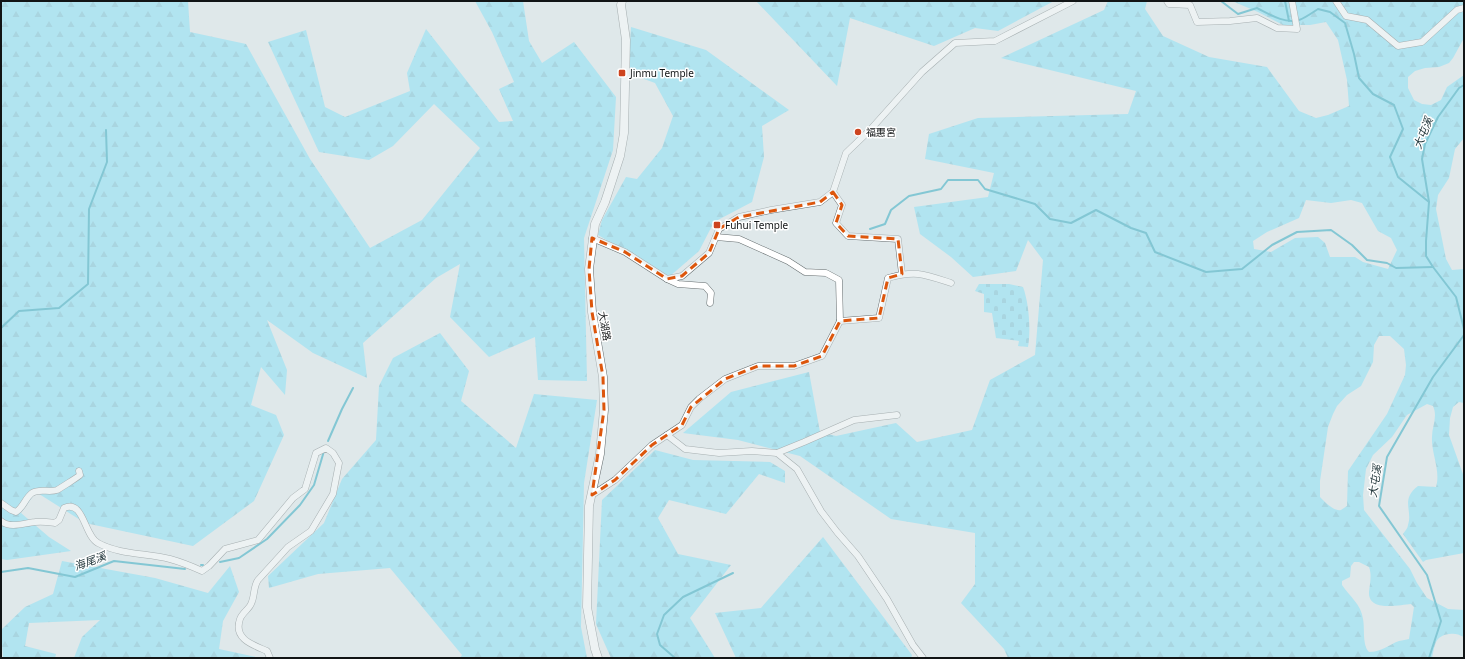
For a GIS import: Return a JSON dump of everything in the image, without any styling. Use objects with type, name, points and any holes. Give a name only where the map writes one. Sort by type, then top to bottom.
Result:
[{"type":"street","name":"大湖路","points":[[598,658],[587,606],[589,506],[600,454],[604,410],[603,377],[592,312],[589,269],[595,224],[605,202],[620,156],[624,133],[626,40],[621,5],[622,1]]},
{"type":"street","points":[[667,279],[682,276],[709,253],[719,229],[739,217],[820,202],[833,192],[846,153],[870,130],[922,72],[955,43],[995,41],[1073,1]]},
{"type":"street","points":[[1167,1],[1170,4],[1190,6],[1197,22],[1257,18],[1277,28],[1297,29],[1292,1]]},
{"type":"street","points":[[1336,1],[1346,16],[1367,20],[1398,46],[1422,42],[1457,10],[1464,8]]},
{"type":"street","points":[[833,192],[842,205],[836,224],[848,236],[898,239],[902,274]]},
{"type":"street","points":[[592,495],[615,480],[652,445],[682,425],[686,420],[691,407],[725,379],[758,366],[794,366],[822,356],[840,321],[839,280],[826,272],[805,272],[788,260],[739,239],[716,237]]},
{"type":"street","points":[[592,238],[625,252],[667,279],[678,284],[705,286],[711,293],[710,303]]},
{"type":"street","points":[[840,321],[879,318],[888,278],[902,274],[922,273],[951,284]]},
{"type":"street","points":[[667,435],[685,448],[719,454],[752,451],[777,453],[854,420],[897,415]]},
{"type":"street","points":[[1,521],[5,524],[13,525],[36,521],[55,523],[59,520],[64,508],[69,506],[74,507],[82,515],[84,524],[92,538],[98,543],[117,550],[169,559],[202,571],[209,566],[225,549],[258,540],[293,498],[305,489],[316,453],[326,448],[333,453],[339,463],[333,494],[311,531],[288,547],[258,580],[255,585],[251,604],[240,619],[240,629],[243,638],[248,643],[267,651],[270,658]]},
{"type":"street","points":[[777,453],[797,469],[821,511],[836,532],[858,556],[887,599],[913,645],[923,658]]},
{"type":"street","points":[[1,503],[10,510],[16,512],[34,492],[41,490],[57,490],[63,485],[77,478],[80,475],[79,471]]},
{"type":"highlighted area","points":[[833,192],[842,205],[836,223],[848,236],[898,239],[902,274],[888,278],[879,318],[840,321],[822,356],[794,366],[758,366],[725,379],[691,407],[682,425],[652,445],[615,480],[592,495],[604,410],[603,377],[592,312],[589,269],[592,238],[625,252],[667,279],[682,276],[709,253],[719,229],[739,217],[820,202]]},
{"type":"green space","points":[[1,1],[188,1],[190,32],[246,44],[310,159],[370,248],[422,220],[480,148],[434,104],[393,146],[369,160],[319,152],[268,42],[306,30],[325,107],[345,117],[410,91],[407,73],[426,29],[499,122],[513,121],[499,89],[514,82],[492,32],[475,1],[523,1],[529,41],[542,63],[574,42],[616,97],[613,150],[584,238],[587,381],[538,380],[535,337],[489,357],[450,317],[460,264],[436,278],[363,343],[367,378],[313,353],[267,320],[287,370],[285,395],[261,367],[251,405],[276,415],[284,435],[254,501],[193,546],[85,523],[36,492],[21,513],[49,537],[71,551],[7,560],[1,559]]},
{"type":"green space","points":[[756,1],[1054,1],[998,31],[975,28],[934,46],[850,18],[837,86]]},
{"type":"green space","points":[[1108,1],[1147,1],[1145,9],[1163,36],[1209,57],[1267,67],[1299,111],[1316,118],[1328,115],[1349,106],[1347,80],[1338,40],[1326,22],[1310,25],[1283,25],[1232,1],[1464,1],[1464,38],[1453,58],[1449,63],[1439,67],[1425,68],[1415,71],[1408,77],[1408,88],[1414,100],[1422,104],[1431,105],[1441,100],[1447,87],[1464,75],[1464,138],[1455,149],[1449,178],[1438,195],[1436,209],[1446,259],[1452,270],[1464,269],[1464,403],[1459,402],[1453,407],[1450,418],[1449,435],[1464,477],[1464,553],[1426,560],[1423,562],[1403,534],[1408,526],[1408,501],[1413,491],[1418,486],[1436,487],[1437,468],[1432,443],[1435,418],[1433,406],[1427,404],[1407,415],[1392,437],[1373,455],[1366,469],[1363,495],[1364,510],[1410,569],[1427,598],[1448,609],[1464,610],[1464,637],[1458,634],[1453,634],[1440,637],[1436,642],[1432,658],[1008,658],[1004,649],[961,603],[975,584],[975,533],[891,519],[800,456],[738,440],[683,433],[731,392],[809,372],[820,432],[836,436],[896,423],[917,442],[972,430],[990,380],[1035,355],[1043,260],[1028,240],[1016,271],[973,277],[951,257],[920,234],[914,207],[988,197],[994,173],[925,159],[929,134],[978,118],[1128,114],[1136,91],[1001,58],[1104,10]],"holes":[[[1306,200],[1331,203],[1351,200],[1362,203],[1378,231],[1391,238],[1397,250],[1388,269],[1363,262],[1355,257],[1330,257],[1325,243],[1318,237],[1295,238],[1271,252],[1254,249],[1253,241],[1267,232],[1299,218]],[[1379,336],[1390,336],[1404,349],[1406,365],[1405,375],[1387,414],[1348,471],[1347,506],[1341,510],[1338,510],[1329,506],[1320,497],[1320,481],[1328,427],[1337,406],[1347,395],[1361,386],[1373,362],[1374,345]],[[1354,562],[1359,562],[1369,567],[1371,576],[1369,592],[1370,598],[1373,602],[1385,606],[1411,604],[1414,607],[1409,639],[1399,641],[1378,651],[1369,652],[1365,645],[1363,619],[1360,609],[1342,585],[1342,581],[1350,577],[1351,566]]]},
{"type":"green space","points":[[631,27],[706,50],[789,110],[762,126],[764,157],[752,202],[714,222],[699,251],[669,277],[598,235],[602,220],[626,177],[637,179],[662,148],[673,116],[655,83],[628,73]]},
{"type":"green space","points":[[979,284],[1009,284],[1023,287],[1029,317],[1028,347],[1018,346],[1019,341],[996,338],[992,313],[984,312],[984,294],[975,291]]},
{"type":"green space","points":[[440,333],[469,371],[461,401],[516,448],[534,394],[597,400],[584,483],[581,627],[587,658],[460,658],[462,655],[390,568],[318,574],[269,588],[268,576],[324,523],[342,479],[376,440],[379,386],[393,358]]},
{"type":"green space","points":[[655,450],[693,460],[770,462],[785,471],[785,483],[759,474],[726,514],[669,500],[658,518],[678,554],[731,565],[690,618],[715,658],[611,658],[596,624],[602,500]]},
{"type":"green space","points":[[823,537],[912,655],[911,658],[736,658],[715,613],[761,608]]},
{"type":"green space","points":[[62,561],[155,578],[208,593],[230,566],[239,592],[223,621],[219,649],[260,658],[74,658],[82,637],[100,620],[29,623],[25,646],[56,654],[55,658],[3,658],[1,630],[25,607],[53,594]]},
{"type":"waterway","points":[[1221,1],[1238,14],[1257,8],[1282,20],[1293,21],[1304,18],[1318,9],[1330,12],[1345,23],[1359,78],[1373,94],[1394,105],[1403,129],[1390,157],[1398,177],[1429,202]]},
{"type":"waterway","points":[[1285,1],[1289,21]]},
{"type":"waterway","name":"大屯溪","points":[[1464,85],[1459,88],[1438,117],[1425,144],[1422,159],[1429,202],[1426,256],[1456,297],[1464,329]]},
{"type":"waterway","points":[[1,328],[19,311],[59,308],[88,284],[89,209],[107,162],[106,130]]},
{"type":"waterway","points":[[870,229],[885,224],[891,210],[909,196],[941,189],[948,180],[978,180],[985,189],[1035,204],[1050,219],[1071,223],[1096,210],[1131,228],[1146,233],[1155,252],[1206,272],[1242,269],[1272,245],[1297,232],[1331,230],[1352,245],[1367,260],[1387,263],[1396,268],[1433,267]]},
{"type":"waterway","name":"大屯溪","points":[[1429,658],[1441,621],[1427,575],[1379,506],[1387,457],[1433,377],[1464,335]]},
{"type":"waterway","name":"海尾溪","points":[[328,441],[353,388]]},
{"type":"waterway","name":"海尾溪","points":[[220,562],[239,558],[267,539],[300,505],[314,485],[324,451]]},
{"type":"waterway","name":"海尾溪","points":[[1,572],[28,568],[75,577],[114,561],[185,569]]},
{"type":"waterway","points":[[675,658],[660,645],[657,634],[664,615],[683,597],[733,573]]},
{"type":"place","name":"Jinmu Temple","points":[[622,73]]},
{"type":"place","name":"福惠宮","points":[[858,132]]},
{"type":"place","name":"Fuhui Temple","points":[[717,225]]}]
